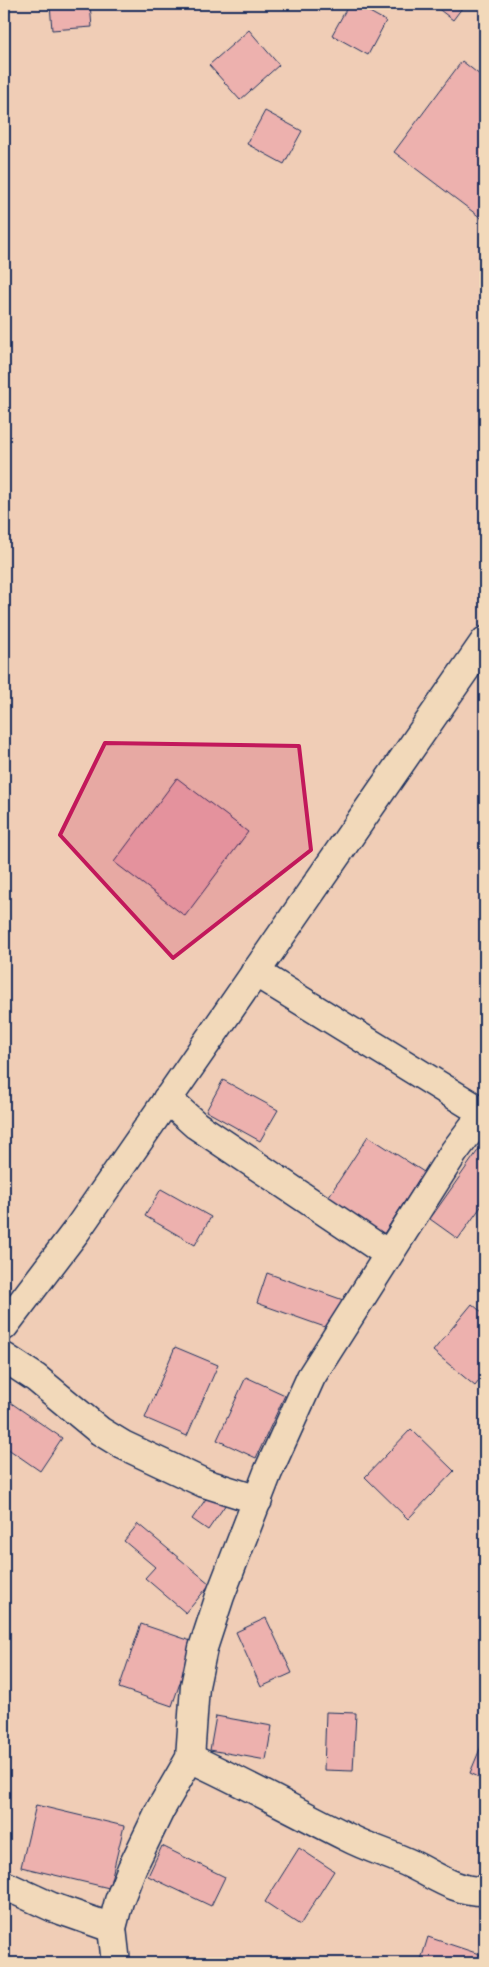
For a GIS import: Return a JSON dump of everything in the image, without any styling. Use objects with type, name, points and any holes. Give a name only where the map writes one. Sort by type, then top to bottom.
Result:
[{"type":"street","points":[[4,1326],[77,1230],[485,641]]},
{"type":"street","points":[[116,1963],[112,1928],[132,1868],[160,1810],[190,1758],[195,1686],[203,1648],[220,1596],[290,1420],[311,1377],[388,1254],[454,1152],[472,1128],[485,1115],[255,972]]},
{"type":"street","points":[[167,1099],[196,1125],[388,1254]]},
{"type":"street","points":[[4,1357],[36,1378],[100,1431],[123,1445],[204,1483],[258,1500]]},
{"type":"street","points":[[190,1758],[281,1802],[349,1838],[411,1864],[442,1882],[460,1888],[485,1891]]},
{"type":"street","points":[[4,1885],[52,1907],[112,1928]]},
{"type":"highlighted area","points":[[105,743],[299,746],[311,850],[173,958],[60,835]]},
{"type":"building","points":[[50,4],[90,4],[92,27],[52,30]]},
{"type":"building","points":[[349,4],[355,4],[386,21],[368,55],[332,35]]},
{"type":"building","points":[[432,4],[465,4],[453,20]]},
{"type":"building","points":[[249,30],[279,65],[240,100],[209,65]]},
{"type":"building","points":[[462,61],[485,79],[485,221],[394,152]]},
{"type":"building","points":[[265,111],[302,131],[284,164],[247,144]]},
{"type":"building","points":[[177,778],[248,832],[185,916],[114,862]]},
{"type":"building","points":[[223,1080],[278,1110],[260,1141],[206,1111]]},
{"type":"building","points":[[368,1136],[424,1172],[383,1235],[327,1199]]},
{"type":"building","points":[[479,1149],[485,1154],[485,1201],[458,1239],[430,1219]]},
{"type":"building","points":[[161,1189],[211,1217],[195,1245],[145,1216]]},
{"type":"building","points":[[267,1273],[346,1301],[336,1331],[257,1303]]},
{"type":"building","points":[[472,1304],[485,1315],[485,1373],[475,1386],[433,1351]]},
{"type":"building","points":[[175,1347],[218,1365],[187,1436],[145,1418]]},
{"type":"building","points":[[246,1377],[285,1395],[256,1458],[217,1440]]},
{"type":"building","points":[[4,1398],[62,1438],[40,1471],[4,1446]]},
{"type":"building","points":[[411,1429],[454,1471],[408,1519],[365,1477]]},
{"type":"building","points":[[210,1493],[226,1504],[208,1530],[192,1519]]},
{"type":"building","points":[[138,1524],[210,1584],[186,1613],[145,1578],[155,1567],[124,1541]]},
{"type":"building","points":[[266,1618],[292,1673],[261,1687],[236,1632]]},
{"type":"building","points":[[141,1624],[194,1642],[172,1706],[119,1688]]},
{"type":"building","points":[[326,1712],[356,1713],[353,1771],[324,1770]]},
{"type":"building","points":[[216,1716],[272,1726],[266,1760],[210,1750]]},
{"type":"building","points":[[485,1737],[485,1780],[470,1773]]},
{"type":"building","points":[[36,1805],[124,1826],[109,1888],[21,1867]]},
{"type":"building","points":[[162,1846],[225,1877],[211,1906],[148,1876]]},
{"type":"building","points":[[299,1848],[334,1871],[300,1925],[265,1902]]},
{"type":"building","points":[[428,1937],[485,1956],[485,1963],[420,1963]]}]
